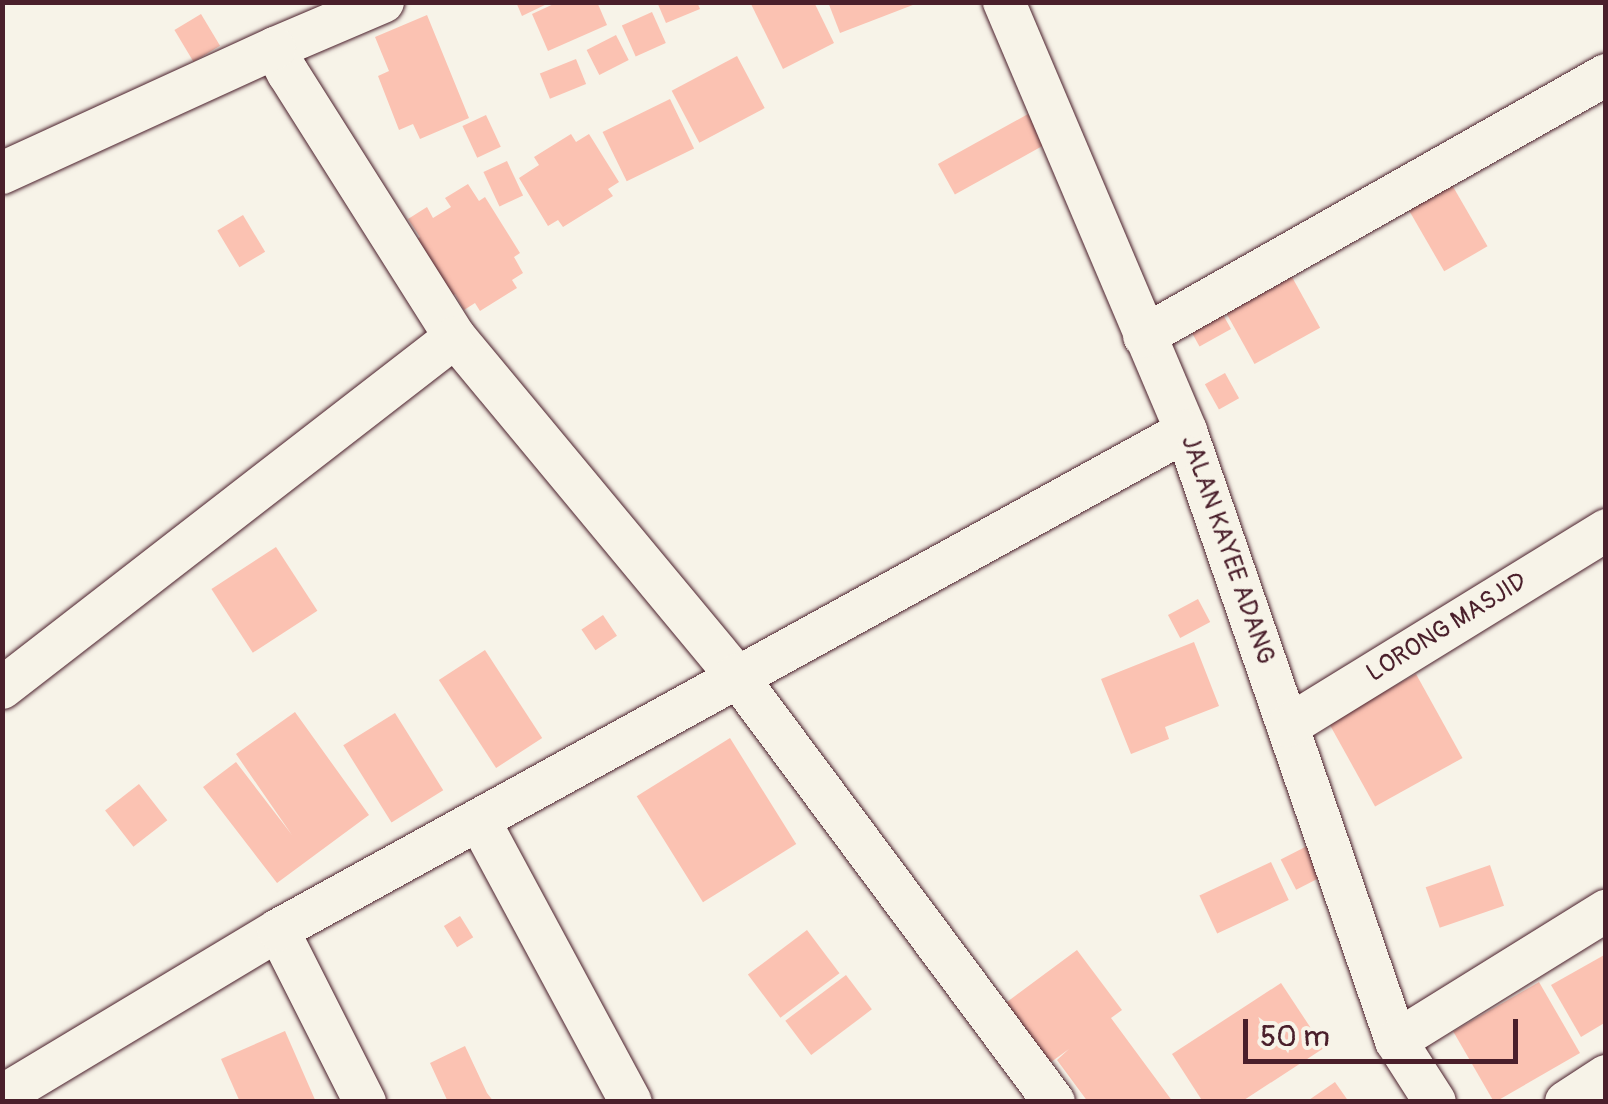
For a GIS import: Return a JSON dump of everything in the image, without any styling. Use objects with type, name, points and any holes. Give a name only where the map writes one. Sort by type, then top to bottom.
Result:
[{"type":"street","points":[[2,173],[383,2]]},
{"type":"street","name":"JALAN KAYEE ADANG","points":[[1004,2],[1186,432],[1396,1040],[1435,1102]]},
{"type":"street","points":[[276,48],[455,337],[736,675],[1054,1102]]},
{"type":"street","points":[[1144,336],[1606,75]]},
{"type":"street","points":[[2,688],[455,337]]},
{"type":"street","points":[[2,1096],[278,930],[480,822],[736,675],[1186,432]]},
{"type":"street","name":"LORONG MASJID","points":[[1288,726],[1606,530]]},
{"type":"street","points":[[480,822],[631,1102]]},
{"type":"street","points":[[1396,1040],[1606,911]]},
{"type":"street","points":[[278,930],[365,1102]]},
{"type":"street","points":[[1566,1102],[1606,1076]]},
{"type":"building","points":[[516,2],[551,2],[522,16]]},
{"type":"building","points":[[558,2],[597,2],[607,25],[548,51],[532,14]]},
{"type":"building","points":[[657,2],[697,2],[700,9],[666,23]]},
{"type":"building","points":[[750,2],[814,2],[834,43],[783,69]]},
{"type":"building","points":[[828,2],[918,2],[918,3],[840,33]]},
{"type":"building","points":[[652,12],[666,43],[636,56],[622,25]]},
{"type":"building","points":[[201,14],[220,46],[193,62],[174,30]]},
{"type":"building","points":[[427,15],[469,118],[420,139],[413,124],[399,130],[378,76],[389,71],[375,37]]},
{"type":"building","points":[[616,35],[629,60],[599,75],[587,50]]},
{"type":"building","points":[[737,56],[765,108],[699,143],[672,91]]},
{"type":"building","points":[[576,59],[586,84],[550,99],[540,74]]},
{"type":"building","points":[[670,99],[694,148],[627,181],[603,132]]},
{"type":"building","points":[[1028,114],[1045,145],[955,195],[938,164]]},
{"type":"building","points":[[486,115],[501,147],[477,158],[462,126]]},
{"type":"building","points":[[571,134],[576,142],[589,134],[619,182],[608,189],[613,196],[563,227],[558,220],[548,226],[519,178],[539,165],[534,157]]},
{"type":"building","points":[[507,161],[523,195],[499,206],[483,172]]},
{"type":"building","points":[[1444,171],[1488,246],[1444,271],[1401,196]]},
{"type":"building","points":[[468,184],[479,201],[485,197],[520,253],[514,257],[523,273],[512,280],[517,288],[480,311],[475,303],[464,310],[455,294],[450,297],[415,241],[420,237],[408,219],[427,207],[433,218],[451,207],[445,198]]},
{"type":"building","points":[[243,215],[265,252],[239,267],[217,230]]},
{"type":"building","points":[[1292,277],[1320,328],[1255,364],[1226,313]]},
{"type":"building","points":[[1216,302],[1231,329],[1200,347],[1185,319]]},
{"type":"building","points":[[1225,373],[1239,398],[1219,410],[1205,384]]},
{"type":"building","points":[[276,547],[317,611],[253,653],[211,589]]},
{"type":"building","points":[[1198,599],[1210,622],[1180,638],[1168,615]]},
{"type":"building","points":[[603,615],[617,636],[595,650],[581,630]]},
{"type":"building","points":[[1194,642],[1219,706],[1165,727],[1169,739],[1131,754],[1101,679]]},
{"type":"building","points":[[485,650],[542,738],[496,768],[439,680]]},
{"type":"building","points":[[1416,674],[1463,758],[1375,806],[1329,722]]},
{"type":"building","points":[[295,712],[369,815],[277,883],[203,787],[236,762],[292,835],[236,754]]},
{"type":"building","points":[[395,713],[443,790],[391,822],[343,745]]},
{"type":"building","points":[[730,738],[796,844],[703,902],[637,796]]},
{"type":"building","points":[[139,784],[167,820],[133,847],[105,810]]},
{"type":"building","points":[[1311,844],[1326,874],[1296,890],[1281,859]]},
{"type":"building","points":[[1271,862],[1289,900],[1217,933],[1199,895]]},
{"type":"building","points":[[1490,865],[1504,906],[1440,928],[1426,887]]},
{"type":"building","points":[[460,916],[473,937],[457,947],[444,926]]},
{"type":"building","points":[[807,930],[839,973],[780,1018],[748,975]]},
{"type":"building","points":[[1077,950],[1122,1010],[1111,1018],[1173,1102],[1088,1102],[1057,1060],[1069,1049],[1047,1065],[1003,1005]]},
{"type":"building","points":[[1606,954],[1606,1022],[1581,1037],[1551,985]]},
{"type":"building","points":[[846,975],[872,1009],[811,1055],[785,1021]]},
{"type":"building","points":[[1539,982],[1580,1053],[1494,1102],[1453,1032]]},
{"type":"building","points":[[1281,983],[1324,1048],[1241,1102],[1203,1102],[1172,1054]]},
{"type":"building","points":[[285,1031],[316,1102],[240,1102],[221,1059]]},
{"type":"building","points":[[465,1046],[494,1102],[448,1102],[430,1063]]},
{"type":"building","points":[[1335,1082],[1349,1102],[1306,1102]]}]
